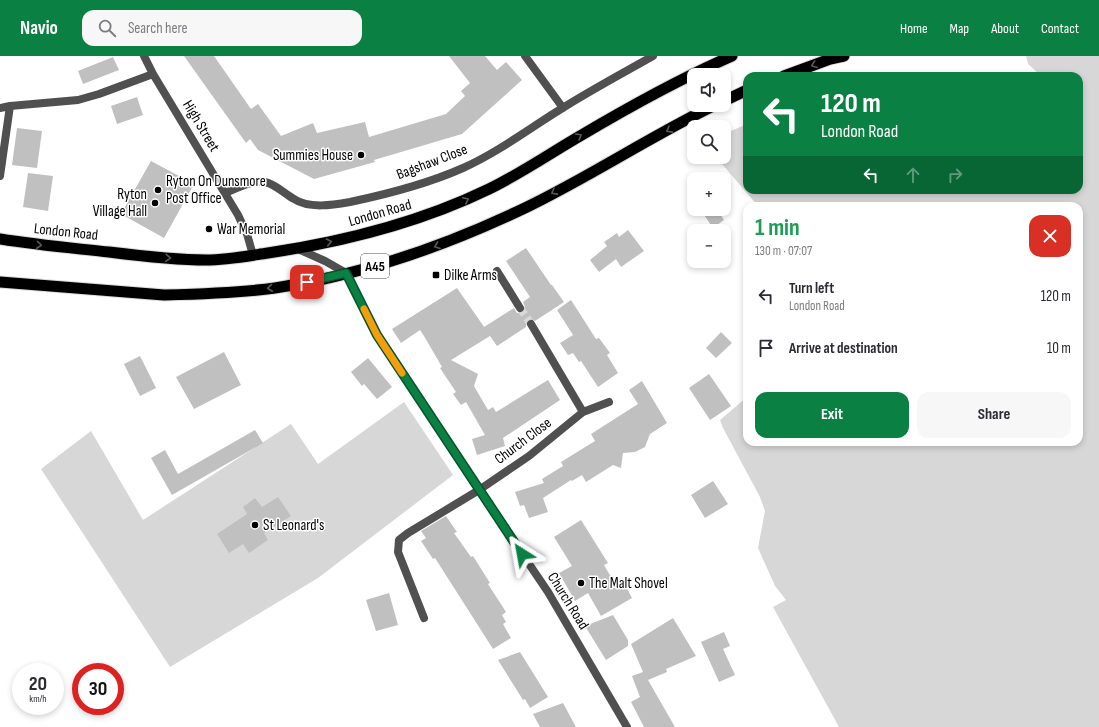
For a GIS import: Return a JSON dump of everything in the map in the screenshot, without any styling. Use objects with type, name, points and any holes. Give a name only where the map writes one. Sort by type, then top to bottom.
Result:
[{"type":"highway","name":"London Road","points":[[0,239],[166,259],[207,260],[298,249],[348,238],[418,218],[459,203],[518,174],[579,136],[655,92],[732,56]]},
{"type":"highway","points":[[795,72],[830,59],[844,56]]},
{"type":"highway","points":[[731,98],[743,92]]},
{"type":"highway","name":"A45","points":[[0,282],[164,295],[275,288],[346,273],[434,247],[470,234],[528,206],[703,112]]},
{"type":"street","name":"High Street","points":[[144,56],[153,74],[225,193],[247,234],[253,255]]},
{"type":"street","points":[[525,56],[563,108]]},
{"type":"street","name":"Bagshaw Close","points":[[225,193],[255,182],[267,182],[295,200],[313,205],[326,205],[349,202],[389,193],[434,180],[464,168],[653,56]]},
{"type":"street","points":[[0,108],[78,100],[111,90],[153,74]]},
{"type":"street","points":[[0,176],[10,106]]},
{"type":"street","points":[[298,249],[346,273]]},
{"type":"street","points":[[497,271],[520,308]]},
{"type":"street","name":"Church Road","points":[[346,273],[377,335],[548,592],[627,727]]},
{"type":"street","points":[[530,324],[583,412]]},
{"type":"street","name":"Church Close","points":[[424,618],[398,552],[400,540],[408,533],[479,490],[529,456],[583,412],[609,402]]},
{"type":"shaded area","points":[[1026,56],[1099,56],[1099,727],[839,727],[773,607],[786,600],[775,586],[758,548],[765,511],[760,497],[720,420],[743,400],[743,446],[1083,446],[1083,202],[755,202],[748,194],[1083,194],[1083,72],[1037,72],[1028,64]]},
{"type":"shaded area","points":[[743,126],[743,188],[731,174],[731,172],[729,172],[722,164],[731,164],[731,131]]},
{"type":"shaded area","points":[[404,402],[453,475],[318,578],[170,667],[41,469],[91,431],[143,520],[291,424],[318,464]]},
{"type":"building","points":[[184,56],[214,56],[251,109],[258,104],[281,136],[313,123],[317,133],[365,122],[369,137],[446,114],[465,96],[461,91],[470,83],[449,56],[485,56],[497,70],[506,62],[522,80],[462,134],[374,160],[375,162],[314,179],[258,150],[250,139],[246,143]]},
{"type":"building","points":[[113,57],[119,70],[83,84],[78,71]]},
{"type":"building","points":[[137,97],[143,115],[117,124],[111,106]]},
{"type":"building","points":[[17,128],[42,131],[37,168],[12,165]]},
{"type":"building","name":"Ryton Village Hall","points":[[151,161],[194,184],[164,238],[121,214]]},
{"type":"building","points":[[28,173],[53,176],[48,211],[23,207]]},
{"type":"building","points":[[705,216],[721,216],[724,220],[718,224],[710,224]]},
{"type":"building","points":[[628,230],[644,251],[621,267],[616,259],[599,272],[590,260],[607,246],[604,242],[617,233],[619,237]]},
{"type":"building","points":[[526,248],[564,302],[535,321],[531,319],[528,320],[526,327],[497,346],[490,336],[451,360],[478,374],[474,386],[488,410],[493,407],[496,412],[548,380],[560,400],[503,438],[505,446],[477,455],[472,439],[485,435],[466,402],[461,405],[453,394],[456,392],[440,368],[442,367],[420,330],[401,343],[392,329],[457,288],[484,327],[514,308],[517,313],[525,310],[523,302],[530,297],[506,261]]},
{"type":"building","points":[[571,300],[596,339],[599,338],[610,353],[607,355],[618,373],[598,387],[581,361],[579,362],[573,353],[568,355],[560,343],[573,335],[557,310]]},
{"type":"building","points":[[721,332],[732,343],[716,358],[706,348]]},
{"type":"building","points":[[224,352],[241,385],[194,409],[176,377]]},
{"type":"building","points":[[140,356],[156,388],[140,396],[124,364]]},
{"type":"building","points":[[368,358],[392,387],[377,399],[364,384],[362,386],[351,372]]},
{"type":"building","points":[[709,374],[731,406],[710,420],[689,388]]},
{"type":"building","points":[[642,381],[667,423],[650,434],[645,447],[635,452],[623,453],[621,468],[613,465],[586,482],[582,475],[572,481],[571,480],[543,498],[548,512],[529,518],[524,505],[520,506],[515,492],[544,483],[542,479],[563,466],[561,462],[595,441],[591,434],[638,404],[629,390]]},
{"type":"building","points":[[255,430],[263,443],[172,495],[151,458],[165,450],[178,474]]},
{"type":"building","points":[[713,481],[728,504],[705,518],[691,495]]},
{"type":"building","name":"St Leonard's","points":[[278,497],[291,516],[264,533],[268,540],[249,553],[243,544],[229,553],[217,534],[247,514],[243,507],[255,498],[262,507]]},
{"type":"building","points":[[446,516],[457,532],[454,533],[471,557],[473,556],[490,583],[488,584],[506,612],[502,615],[506,622],[503,624],[511,638],[493,649],[435,558],[433,559],[421,541],[426,538],[421,531]]},
{"type":"building","points":[[581,520],[608,563],[604,565],[618,589],[625,585],[632,598],[601,616],[588,593],[575,601],[559,573],[572,566],[554,537]]},
{"type":"building","points":[[389,593],[398,625],[376,631],[366,600]]},
{"type":"building","points":[[613,615],[628,640],[628,646],[606,660],[585,626]]},
{"type":"building","points":[[673,618],[696,656],[666,669],[667,672],[648,680],[675,727],[644,727],[631,702],[640,697],[632,676],[643,672],[631,644]]},
{"type":"building","points":[[724,632],[730,646],[723,649],[735,675],[719,682],[701,642]]},
{"type":"building","points":[[520,652],[548,697],[530,708],[525,699],[523,700],[498,660]]},
{"type":"building","points":[[563,703],[576,727],[540,727],[533,714]]},
{"type":"tunnel","points":[[520,308],[531,324]]},
{"type":"slow traffic","points":[[364,309],[377,335],[402,373]]},
{"type":"place","name":"Summies House","points":[[361,155]]},
{"type":"place","name":"Ryton On Dunsmore Post Office","points":[[158,190]]},
{"type":"place","name":"Ryton Village Hall","points":[[155,203]]},
{"type":"place","name":"War Memorial","points":[[209,229]]},
{"type":"place","name":"Dilke Arms","points":[[436,275]]},
{"type":"place","name":"St Leonard's","points":[[255,525]]},
{"type":"place","name":"The Malt Shovel","points":[[581,583]]},
{"type":"route","points":[[307,282],[346,273],[377,335],[522,554]]}]
